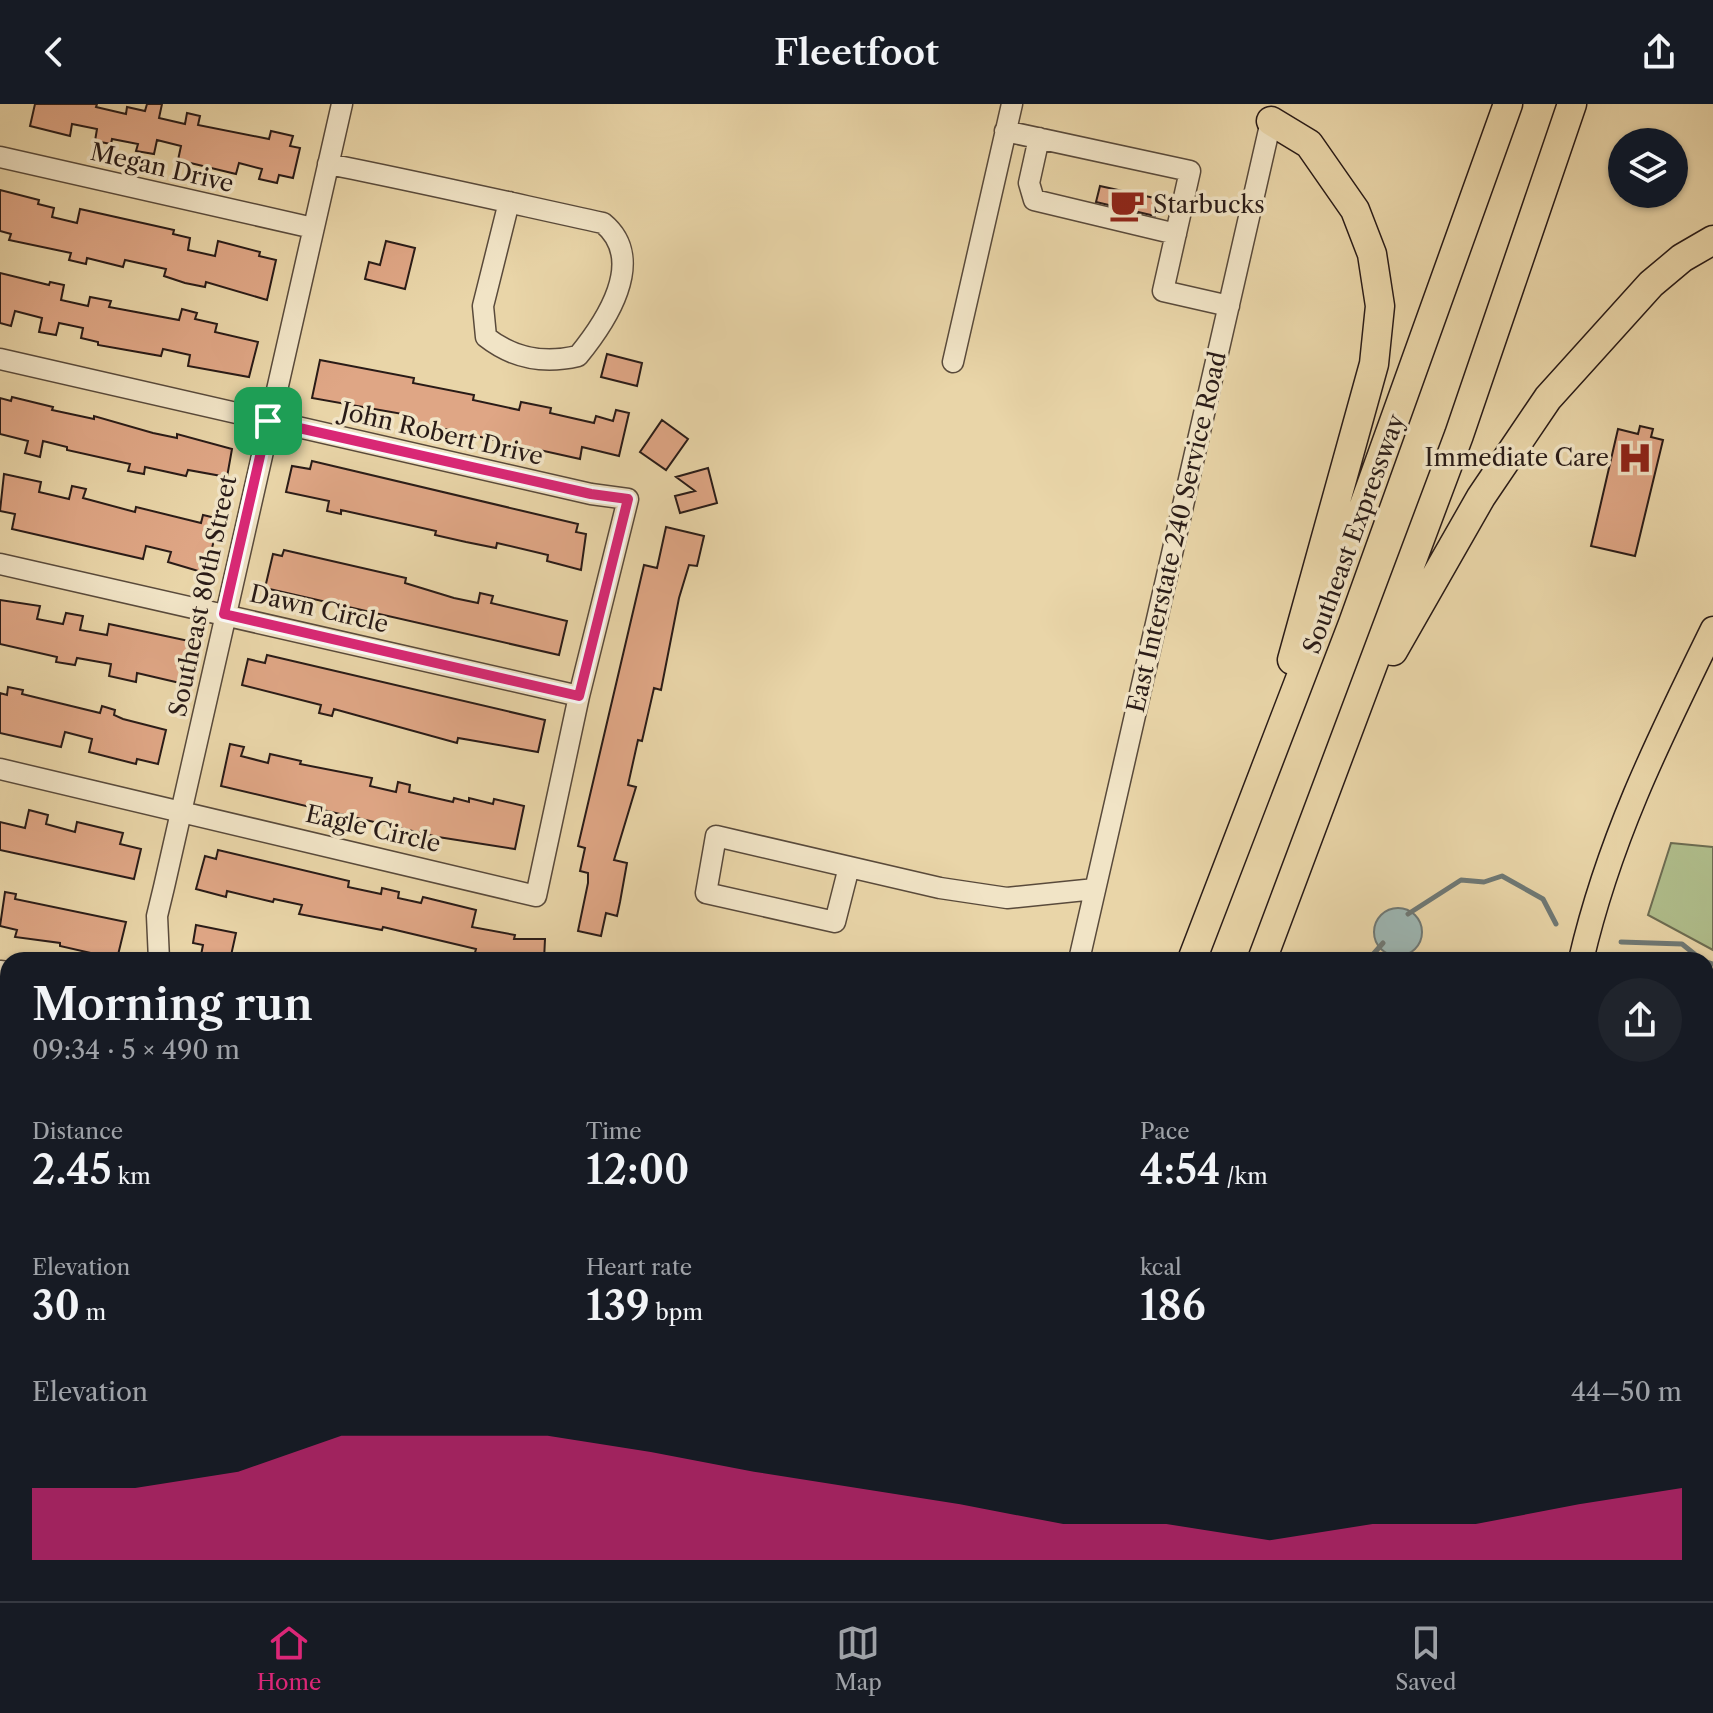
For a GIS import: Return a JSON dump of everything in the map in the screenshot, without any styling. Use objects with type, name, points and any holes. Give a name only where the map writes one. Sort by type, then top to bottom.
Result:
[{"type":"highway","name":"Southeast Expressway","points":[[1195,952],[1421,354],[1508,104]]},
{"type":"highway","points":[[1265,952],[1459,435],[1572,104]]},
{"type":"highway","points":[[1267,765],[1304,609],[1374,364],[1380,306],[1372,254],[1355,210],[1309,144],[1273,112]]},
{"type":"highway","points":[[1358,711],[1481,497],[1548,398],[1651,284],[1682,258],[1713,240]]},
{"type":"main road","points":[[1583,952],[1608,861],[1633,795],[1664,724],[1713,629]]},
{"type":"street","name":"Southeast 80th Street","points":[[159,952],[157,916],[342,104]]},
{"type":"street","points":[[953,362],[1012,104]]},
{"type":"street","name":"East Interstate 240 Service Road","points":[[1081,952],[1273,112]]},
{"type":"street","points":[[1005,131],[1190,171],[1163,291],[1229,306]]},
{"type":"street","points":[[1039,138],[1029,183],[1034,200],[1176,234]]},
{"type":"street","name":"Megan Drive","points":[[0,157],[313,228]]},
{"type":"street","points":[[328,164],[509,202],[603,223],[618,243],[623,259],[616,299],[578,356],[550,363],[524,357],[486,337],[483,306],[509,202]]},
{"type":"street","name":"John Robert Drive","points":[[0,359],[591,494],[628,499],[579,696]]},
{"type":"street","name":"Dawn Circle","points":[[0,564],[579,696]]},
{"type":"street","name":"Eagle Circle","points":[[0,769],[493,883],[536,896],[579,696]]},
{"type":"street","points":[[849,867],[835,922],[706,893],[716,836],[940,888],[1007,898],[1095,889]]},
{"type":"green space","points":[[1671,843],[1713,847],[1713,950],[1648,915]]},
{"type":"water","points":[[1389,910],[1407,910],[1420,923],[1420,941],[1410,952],[1386,952],[1376,941],[1376,923]]},
{"type":"building","points":[[35,104],[97,104],[96,107],[126,114],[127,107],[145,111],[147,104],[162,104],[159,118],[185,124],[187,113],[200,116],[198,125],[269,139],[271,131],[293,136],[290,146],[300,148],[293,178],[279,175],[277,183],[259,179],[262,169],[239,163],[236,174],[178,160],[181,146],[157,140],[154,154],[136,151],[138,144],[112,139],[111,144],[95,141],[97,129],[72,124],[70,136],[30,126]]},
{"type":"building","name":"Starbucks","points":[[1100,186],[1159,199],[1155,216],[1096,202]]},
{"type":"building","points":[[0,190],[39,200],[38,204],[54,208],[52,217],[77,223],[80,209],[174,230],[173,234],[190,238],[188,250],[215,256],[218,241],[260,252],[259,256],[276,260],[267,300],[206,282],[205,287],[185,283],[164,276],[166,269],[125,260],[123,267],[87,258],[86,264],[69,260],[71,253],[9,240],[11,234],[0,231]]},
{"type":"building","points":[[386,241],[415,248],[405,289],[365,279],[369,262],[380,265]]},
{"type":"building","points":[[0,273],[49,285],[50,282],[64,285],[61,300],[88,306],[90,297],[111,301],[109,307],[179,320],[182,309],[197,313],[195,319],[217,324],[215,332],[258,342],[249,377],[188,366],[190,355],[163,349],[161,356],[98,345],[98,342],[81,338],[83,328],[59,323],[56,335],[39,332],[42,318],[15,311],[11,326],[0,323]]},
{"type":"building","points":[[607,354],[642,363],[637,386],[601,377]]},
{"type":"building","points":[[320,360],[414,378],[413,383],[474,395],[473,400],[519,410],[521,402],[551,408],[550,413],[594,423],[596,416],[613,421],[616,410],[629,413],[619,456],[582,447],[580,459],[413,422],[414,416],[312,398]]},
{"type":"building","points":[[12,397],[53,407],[52,410],[94,419],[94,416],[153,433],[177,438],[177,434],[232,449],[227,477],[188,470],[186,476],[145,467],[144,474],[128,471],[130,464],[67,450],[67,447],[43,441],[40,457],[25,453],[28,441],[0,434],[0,398],[11,401]]},
{"type":"building","points":[[662,420],[688,439],[666,470],[640,452]]},
{"type":"building","points":[[1640,426],[1653,429],[1651,437],[1663,440],[1635,556],[1591,546],[1618,429],[1638,434]]},
{"type":"building","points":[[312,461],[578,524],[576,532],[586,534],[581,570],[547,561],[548,555],[497,543],[496,548],[341,510],[341,514],[327,511],[329,501],[286,492],[292,466],[310,469]]},
{"type":"building","points":[[708,468],[717,503],[680,513],[675,496],[695,491],[676,477]]},
{"type":"building","points":[[4,474],[41,482],[39,492],[69,499],[72,486],[86,489],[83,498],[135,512],[136,507],[201,523],[203,515],[220,519],[205,573],[168,562],[171,552],[146,546],[143,559],[12,529],[15,514],[0,511]]},
{"type":"building","points":[[666,527],[704,536],[697,566],[689,565],[679,598],[661,690],[654,688],[642,741],[638,740],[628,785],[636,787],[614,860],[627,863],[620,902],[617,916],[606,913],[601,936],[578,931],[588,873],[580,871],[585,848],[578,846],[644,565],[657,568]]},
{"type":"building","points":[[284,550],[406,578],[405,583],[454,598],[478,603],[480,593],[493,596],[491,603],[567,621],[559,655],[265,588],[273,554],[282,556]]},
{"type":"building","points":[[0,600],[40,606],[37,619],[63,624],[66,613],[83,616],[80,630],[107,635],[109,624],[189,641],[180,683],[137,673],[136,682],[109,676],[111,664],[77,658],[75,665],[56,662],[57,657],[0,644]]},
{"type":"building","points":[[267,655],[545,720],[538,752],[458,738],[457,743],[334,709],[332,716],[319,713],[321,705],[242,685],[248,659],[265,663]]},
{"type":"building","points":[[8,687],[23,690],[22,694],[100,713],[102,706],[115,710],[114,715],[123,719],[166,730],[158,764],[137,759],[136,764],[89,752],[92,739],[65,732],[61,747],[0,733],[0,693],[7,695]]},
{"type":"building","points":[[230,744],[244,747],[241,756],[268,763],[270,754],[301,761],[300,764],[372,778],[370,786],[396,792],[398,782],[410,785],[409,792],[453,802],[454,798],[469,802],[469,798],[493,804],[494,799],[524,806],[515,849],[438,837],[221,786]]},
{"type":"building","points":[[29,810],[48,815],[46,824],[75,832],[77,822],[123,833],[120,844],[141,849],[134,879],[0,850],[0,822],[25,828]]},
{"type":"building","points":[[218,850],[349,881],[348,887],[381,894],[382,888],[399,892],[398,898],[421,903],[423,897],[476,910],[472,927],[515,935],[514,939],[545,939],[544,952],[475,952],[476,949],[383,927],[382,930],[299,914],[302,905],[227,891],[226,897],[196,889],[205,856],[216,859]]},
{"type":"building","points":[[5,892],[16,894],[15,899],[126,922],[119,952],[86,952],[60,946],[60,943],[15,937],[17,930],[0,926]]},
{"type":"building","points":[[196,925],[236,933],[232,952],[202,952],[203,945],[193,943]]},
{"type":"waterway","points":[[1408,914],[1461,880],[1484,882],[1502,876],[1543,899],[1556,924]]},
{"type":"waterway","points":[[1621,942],[1682,944],[1692,952]]},
{"type":"waterway","points":[[1375,952],[1383,943]]},
{"type":"place","name":"Starbucks","points":[[1127,205]]},
{"type":"place","name":"Immediate Care","points":[[1635,458]]},
{"type":"route","points":[[268,421],[591,494],[628,499],[579,696],[224,614],[268,421]]}]
